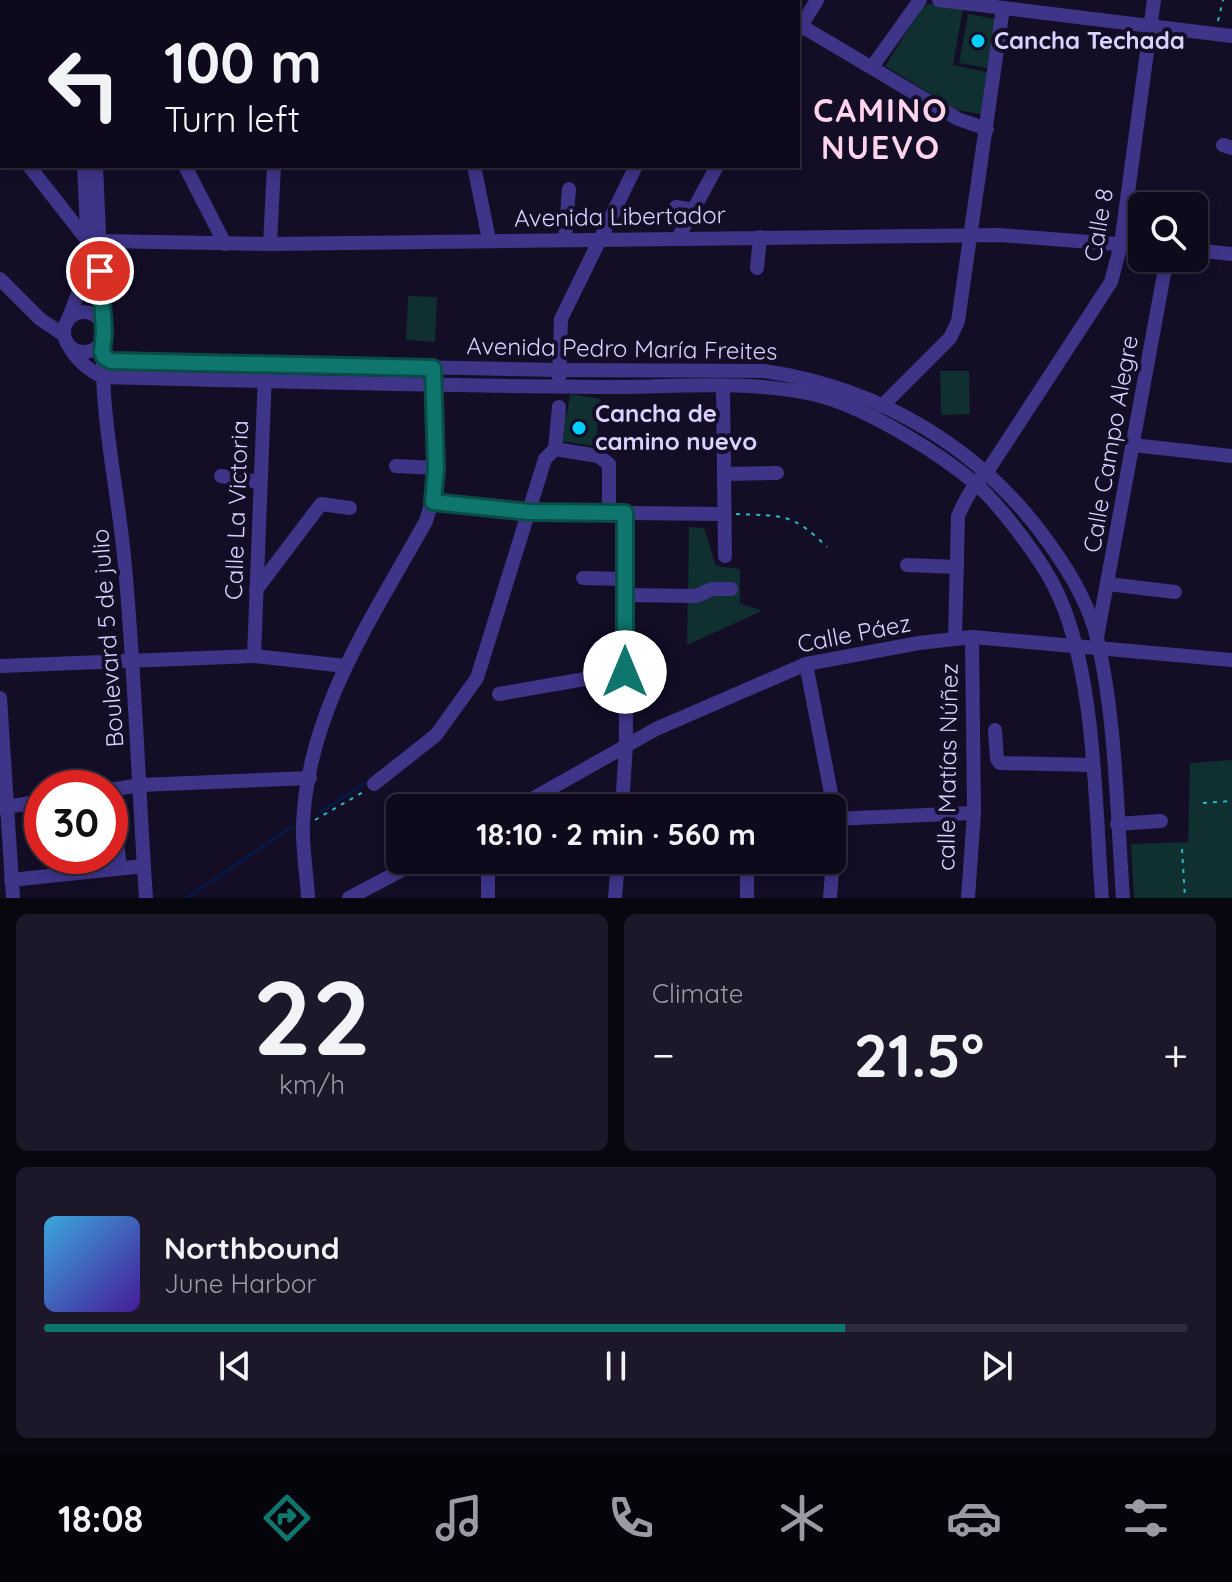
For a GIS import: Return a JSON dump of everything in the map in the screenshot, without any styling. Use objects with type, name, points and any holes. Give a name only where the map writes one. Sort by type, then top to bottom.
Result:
[{"type":"street","points":[[800,26],[817,0]]},
{"type":"street","points":[[872,67],[920,0]]},
{"type":"street","points":[[939,0],[1232,36]]},
{"type":"street","name":"Calle 8","points":[[987,472],[1111,282],[1121,244],[1154,0]]},
{"type":"street","points":[[882,406],[950,338],[958,321],[1003,8]]},
{"type":"street","points":[[800,28],[958,119],[987,129]]},
{"type":"street","points":[[31,168],[93,240]]},
{"type":"street","points":[[84,168],[93,240]]},
{"type":"street","points":[[96,168],[93,240],[85,276],[66,332],[80,362],[102,377]]},
{"type":"street","points":[[186,168],[225,244]]},
{"type":"street","points":[[270,244],[274,168]]},
{"type":"street","points":[[474,168],[489,240]]},
{"type":"street","points":[[559,387],[561,319],[635,168]]},
{"type":"street","points":[[678,238],[716,168]]},
{"type":"street","points":[[565,239],[569,189]]},
{"type":"street","points":[[676,207],[693,210]]},
{"type":"street","name":"Avenida Libertador","points":[[93,240],[270,244],[970,236],[1128,245]]},
{"type":"street","points":[[757,268],[760,237]]},
{"type":"street","name":"Boulevard 5 de julio","points":[[93,240],[103,329],[102,377],[119,502],[134,659],[146,898]]},
{"type":"street","points":[[1208,251],[1232,254]]},
{"type":"street","name":"Calle Campo Alegre","points":[[1098,642],[1164,272]]},
{"type":"street","points":[[0,279],[40,319],[66,332],[76,350],[88,351],[99,344],[103,329],[100,320],[89,313],[76,313],[66,332]]},
{"type":"street","name":"Avenida Pedro María Freites","points":[[104,357],[111,361],[265,365],[764,371],[800,376],[866,397],[933,433],[987,472],[1035,524],[1074,579],[1098,642],[1111,739],[1123,898]]},
{"type":"street","name":"Calle La Victoria","points":[[254,656],[265,365]]},
{"type":"street","points":[[308,898],[303,825],[323,719],[345,666],[426,521],[433,502],[436,468],[433,368]]},
{"type":"street","name":"Avenida Pedro María Freites","points":[[102,377],[792,389],[858,409],[919,445],[974,483],[1043,566],[1056,588],[1076,645],[1090,742],[1102,898]]},
{"type":"street","points":[[723,387],[725,556]]},
{"type":"street","points":[[374,784],[436,735],[477,678],[545,459],[555,449],[559,407]]},
{"type":"street","points":[[1133,445],[1232,456]]},
{"type":"street","points":[[555,449],[598,456],[609,464],[609,513]]},
{"type":"street","points":[[396,466],[436,468]]},
{"type":"street","name":"calle Matías Núñez","points":[[955,639],[958,516],[974,483],[987,472]]},
{"type":"street","points":[[724,474],[777,473]]},
{"type":"street","points":[[221,476],[260,482]]},
{"type":"street","points":[[433,502],[529,512],[723,514]]},
{"type":"street","points":[[256,590],[321,504],[350,508]]},
{"type":"street","points":[[623,794],[626,744],[625,513]]},
{"type":"street","points":[[907,565],[957,567]]},
{"type":"street","points":[[583,578],[625,579]]},
{"type":"street","points":[[1108,584],[1175,592]]},
{"type":"street","points":[[625,595],[696,596],[712,589],[731,589]]},
{"type":"street","name":"calle Matías Núñez","points":[[968,898],[974,813],[972,637]]},
{"type":"street","name":"Calle Páez","points":[[540,794],[626,744],[806,664],[919,643],[972,637],[1076,645],[1098,642],[1232,660]]},
{"type":"street","points":[[0,666],[254,656],[345,666]]},
{"type":"street","points":[[806,664],[829,794]]},
{"type":"street","points":[[499,694],[625,672]]},
{"type":"street","points":[[0,698],[4,807],[13,898]]},
{"type":"street","points":[[995,730],[1000,763],[1092,765]]},
{"type":"street","points":[[1090,742],[1111,739]]},
{"type":"street","points":[[128,787],[310,778]]},
{"type":"street","points":[[4,807],[24,804]]},
{"type":"street","points":[[846,818],[974,813]]},
{"type":"street","points":[[1117,824],[1161,821]]},
{"type":"street","points":[[128,867],[144,866]]},
{"type":"street","points":[[11,880],[66,874]]},
{"type":"street","points":[[349,898],[394,874]]},
{"type":"street","points":[[488,874],[488,898]]},
{"type":"street","points":[[615,898],[617,874]]},
{"type":"street","points":[[747,874],[747,898]]},
{"type":"street","points":[[830,898],[831,874]]},
{"type":"path","points":[[1215,34],[1223,0]]},
{"type":"path","points":[[723,514],[780,516],[804,525],[827,547]]},
{"type":"path","points":[[303,825],[322,818],[374,784]]},
{"type":"path","points":[[1203,803],[1232,801]]},
{"type":"path","points":[[1182,849],[1185,898]]},
{"type":"green space","points":[[923,6],[963,8],[953,65],[987,72],[981,114],[957,110],[885,66]]},
{"type":"green space","name":"Cancha Techada","points":[[968,14],[996,19],[987,68],[959,63]]},
{"type":"green space","points":[[408,296],[437,297],[435,342],[406,340]]},
{"type":"green space","points":[[940,371],[969,371],[970,414],[941,415]]},
{"type":"green space","name":"Cancha de camino nuevo","points":[[570,394],[601,399],[595,446],[559,441]]},
{"type":"green space","points":[[689,527],[704,528],[716,566],[740,569],[740,603],[762,611],[687,645]]},
{"type":"green space","points":[[1232,760],[1232,898],[1134,898],[1131,844],[1188,842],[1190,763]]},
{"type":"waterway","points":[[319,813],[365,783]]},
{"type":"waterway","points":[[187,898],[293,826]]},
{"type":"place","name":"Cancha Techada","points":[[978,41]]},
{"type":"place","name":"Cancha de camino nuevo","points":[[579,428]]},
{"type":"district","name":"CAMINO NUEVO","points":[[881,130]]},
{"type":"route","points":[[100,271],[104,332],[102,352],[111,361],[433,368],[436,468],[433,502],[529,512],[625,513],[625,672]]}]
